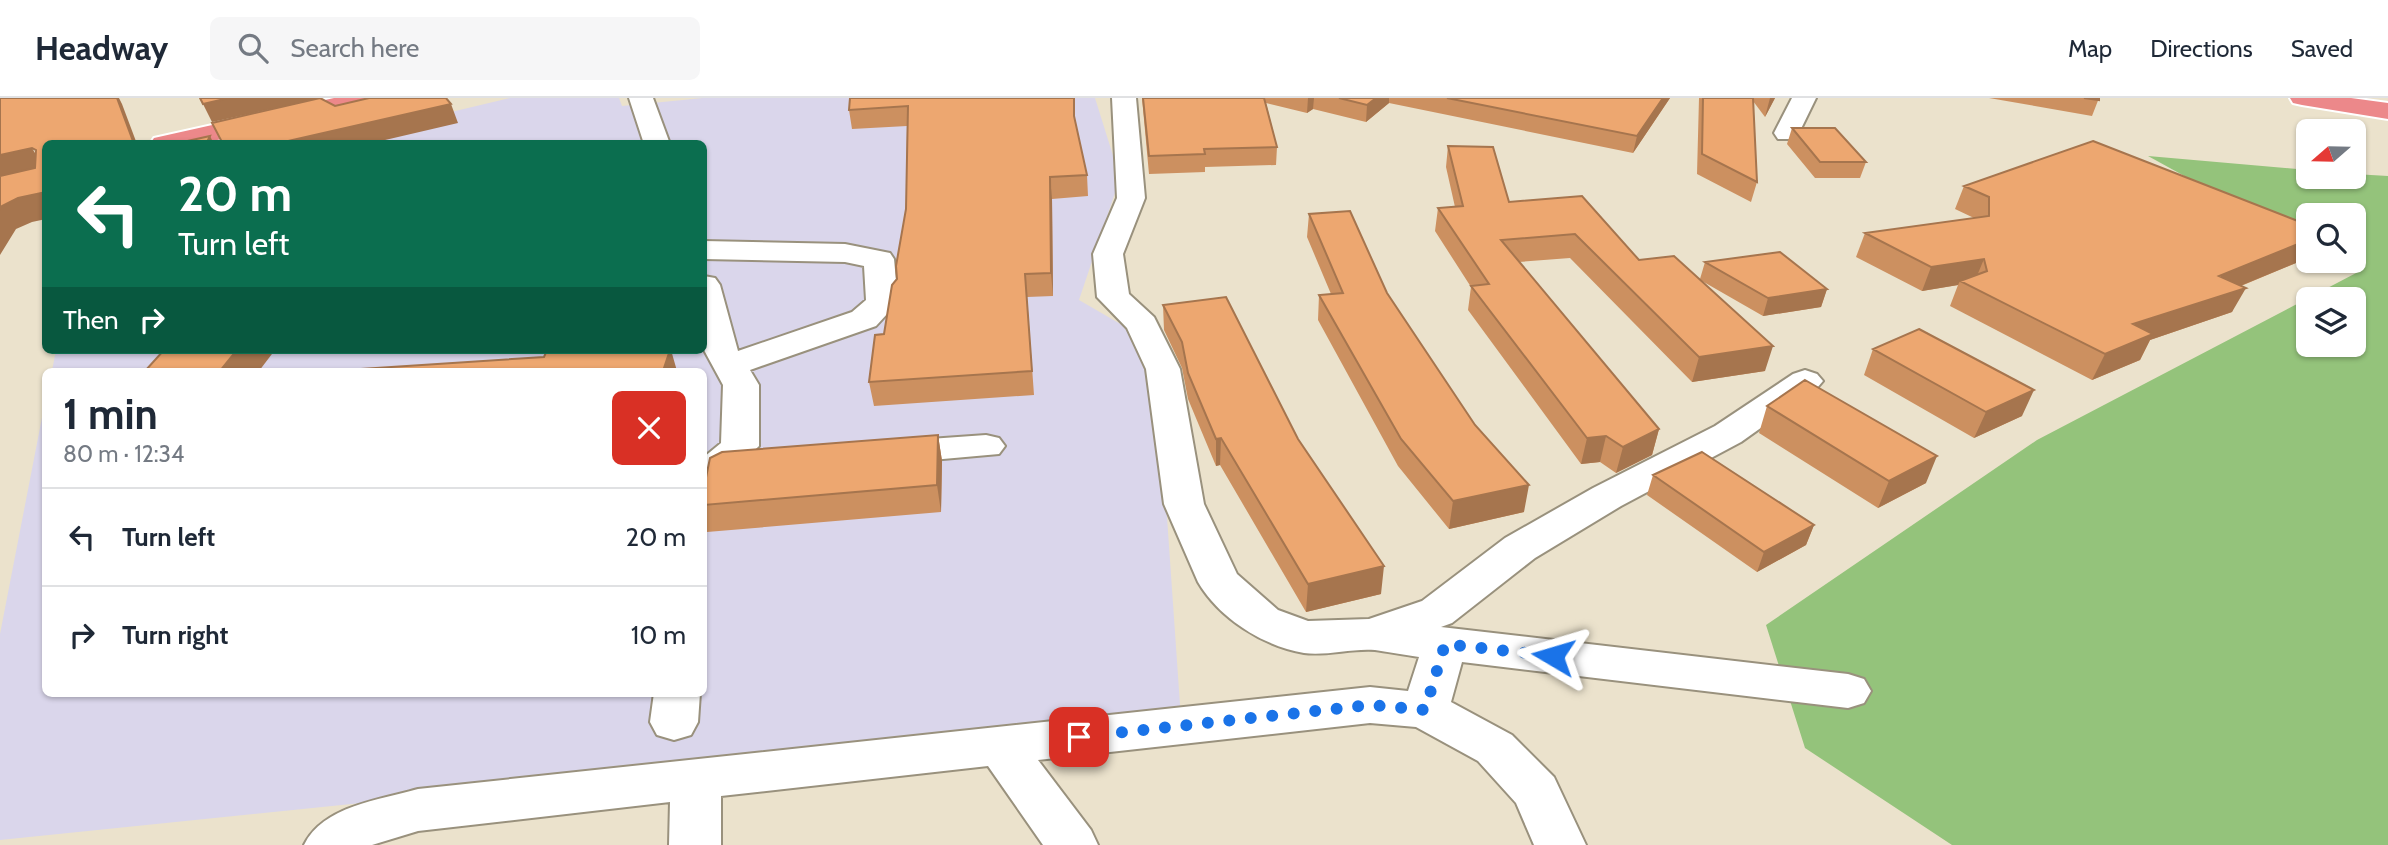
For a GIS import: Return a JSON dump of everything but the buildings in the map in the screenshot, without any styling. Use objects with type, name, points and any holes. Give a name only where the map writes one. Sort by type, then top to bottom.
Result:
[{"type":"highway","points":[[2302,98],[2388,111]]},
{"type":"highway","points":[[2362,98],[2388,102]]},
{"type":"highway","points":[[183,140],[378,101]]},
{"type":"highway","points":[[229,140],[378,101]]},
{"type":"street","points":[[641,98],[656,140]]},
{"type":"street","points":[[1124,98],[1131,198],[1108,254],[1113,297],[1142,324],[1163,369],[1184,504],[1219,582],[1262,621],[1305,637],[1371,635],[1848,691]]},
{"type":"street","points":[[1787,133],[1804,98]]},
{"type":"street","points":[[707,250],[845,253],[879,259],[882,302],[864,319],[729,366]]},
{"type":"street","points":[[707,297],[720,349],[741,385],[740,446],[710,471]]},
{"type":"street","points":[[1371,635],[1437,612],[1520,548],[1607,497],[1728,434],[1805,381]]},
{"type":"street","points":[[852,455],[986,446]]},
{"type":"street","points":[[710,471],[771,461]]},
{"type":"street","points":[[1425,710],[1445,644]]},
{"type":"street","points":[[330,845],[354,829],[418,810],[1370,705],[1425,710],[1495,748],[1536,791],[1560,845]]},
{"type":"street","points":[[1000,746],[1072,845]]},
{"type":"street","points":[[695,845],[696,780]]},
{"type":"shaded area","points":[[510,98],[619,98],[622,106],[703,98],[1095,98],[1120,178],[1079,300],[1155,344],[1181,719],[0,840],[0,634],[42,417],[42,697],[707,697],[707,368],[53,368],[55,354],[707,354],[707,140],[334,140]]},
{"type":"green space","points":[[2148,156],[2296,169],[2296,189],[2366,189],[2366,175],[2388,176],[2388,845],[1952,845],[1805,748],[1766,625],[2037,440],[2296,304],[2296,357],[2366,357],[2366,287],[2329,287],[2356,273],[2366,273],[2366,203],[2296,203],[2296,237]]},
{"type":"route","points":[[1079,737],[1370,705],[1425,710],[1445,644],[1553,656]]}]
